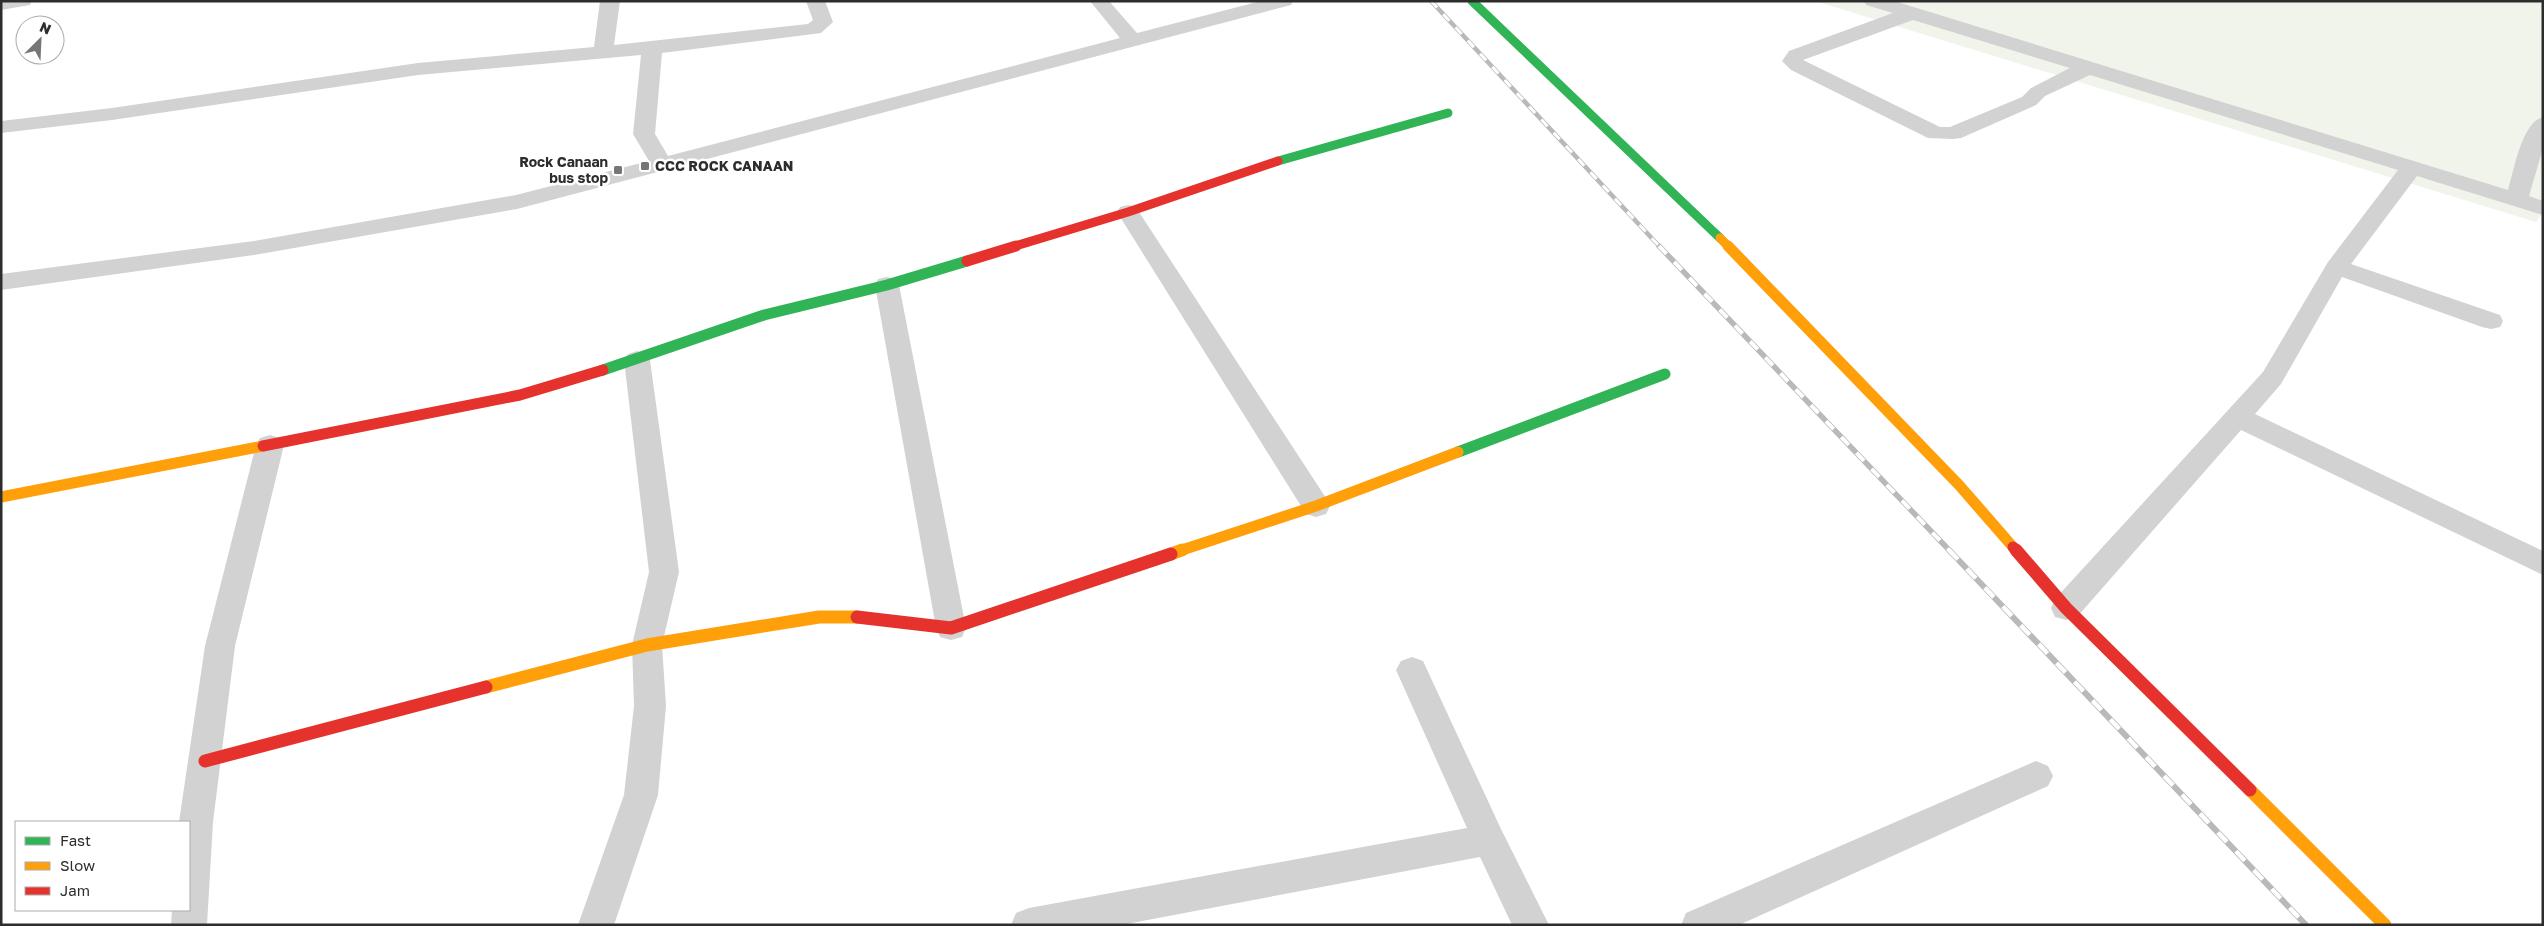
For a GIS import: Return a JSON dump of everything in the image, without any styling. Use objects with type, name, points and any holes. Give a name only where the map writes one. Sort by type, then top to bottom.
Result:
[{"type":"street","points":[[603,51],[610,1]]},
{"type":"street","points":[[1,127],[112,114],[418,69],[652,48],[814,29],[823,22],[815,1]]},
{"type":"street","points":[[1099,1],[1132,40]]},
{"type":"street","points":[[1,282],[254,248],[517,202],[1284,1]]},
{"type":"street","points":[[1472,1],[1554,77],[1706,224],[1959,485],[2066,608],[2385,925]]},
{"type":"street","points":[[1873,1],[2543,208]]},
{"type":"street","points":[[1912,12],[1796,56],[1792,60],[1815,74],[1944,135],[2029,101],[2038,92],[2089,67]]},
{"type":"street","points":[[652,48],[644,134],[662,165]]},
{"type":"street","points":[[1,496],[520,395],[638,360],[764,315],[888,285],[1128,212],[1289,157],[1448,113]]},
{"type":"street","points":[[2516,200],[2538,128],[2543,123]]},
{"type":"street","points":[[2066,608],[2272,378],[2336,267],[2412,167]]},
{"type":"street","points":[[1128,212],[1316,506]]},
{"type":"street","points":[[2336,267],[2491,321]]},
{"type":"street","points":[[888,285],[951,628]]},
{"type":"street","points":[[596,925],[641,795],[650,706],[647,645],[664,572],[638,360]]},
{"type":"street","points":[[205,761],[647,645],[819,617],[850,616],[951,628],[1316,506],[1665,374]]},
{"type":"street","points":[[2238,417],[2543,564]]},
{"type":"street","points":[[190,904],[192,863],[220,646],[270,445]]},
{"type":"street","points":[[1412,670],[1489,840],[1531,925]]},
{"type":"street","points":[[1699,925],[2036,776]]},
{"type":"street","points":[[1029,925],[1489,840]]},
{"type":"street","points":[[189,925],[190,911]]},
{"type":"shaded area","points":[[1815,1],[2543,1],[2543,213],[2536,222]]},
{"type":"railway","points":[[1431,1],[1660,247]]},
{"type":"railway","points":[[1659,246],[1950,551]]},
{"type":"railway","points":[[1949,550],[2306,925]]},
{"type":"traffic: fast","points":[[1472,1],[1554,77],[1720,238]]},
{"type":"traffic: fast","points":[[1278,161],[1448,113]]},
{"type":"traffic: fast","points":[[603,370],[764,315],[887,285],[967,261]]},
{"type":"traffic: fast","points":[[1458,452],[1665,374]]},
{"type":"traffic: slow","points":[[1720,238],[1959,485],[2013,547]]},
{"type":"traffic: slow","points":[[1,497],[263,446]]},
{"type":"traffic: slow","points":[[1171,554],[1316,506],[1458,452]]},
{"type":"traffic: slow","points":[[486,687],[647,645],[819,617],[857,617]]},
{"type":"traffic: slow","points":[[2250,790],[2385,925]]},
{"type":"traffic: jam","points":[[967,261],[1128,212],[1278,161]]},
{"type":"traffic: jam","points":[[263,446],[520,395],[603,370]]},
{"type":"traffic: jam","points":[[2013,547],[2066,608],[2250,790]]},
{"type":"traffic: jam","points":[[857,617],[951,628],[1171,554]]},
{"type":"traffic: jam","points":[[205,761],[486,687]]},
{"type":"place","name":"CCC ROCK CANAAN","points":[[645,166]]},
{"type":"place","name":"Rock Canaan bus stop","points":[[618,170]]}]
